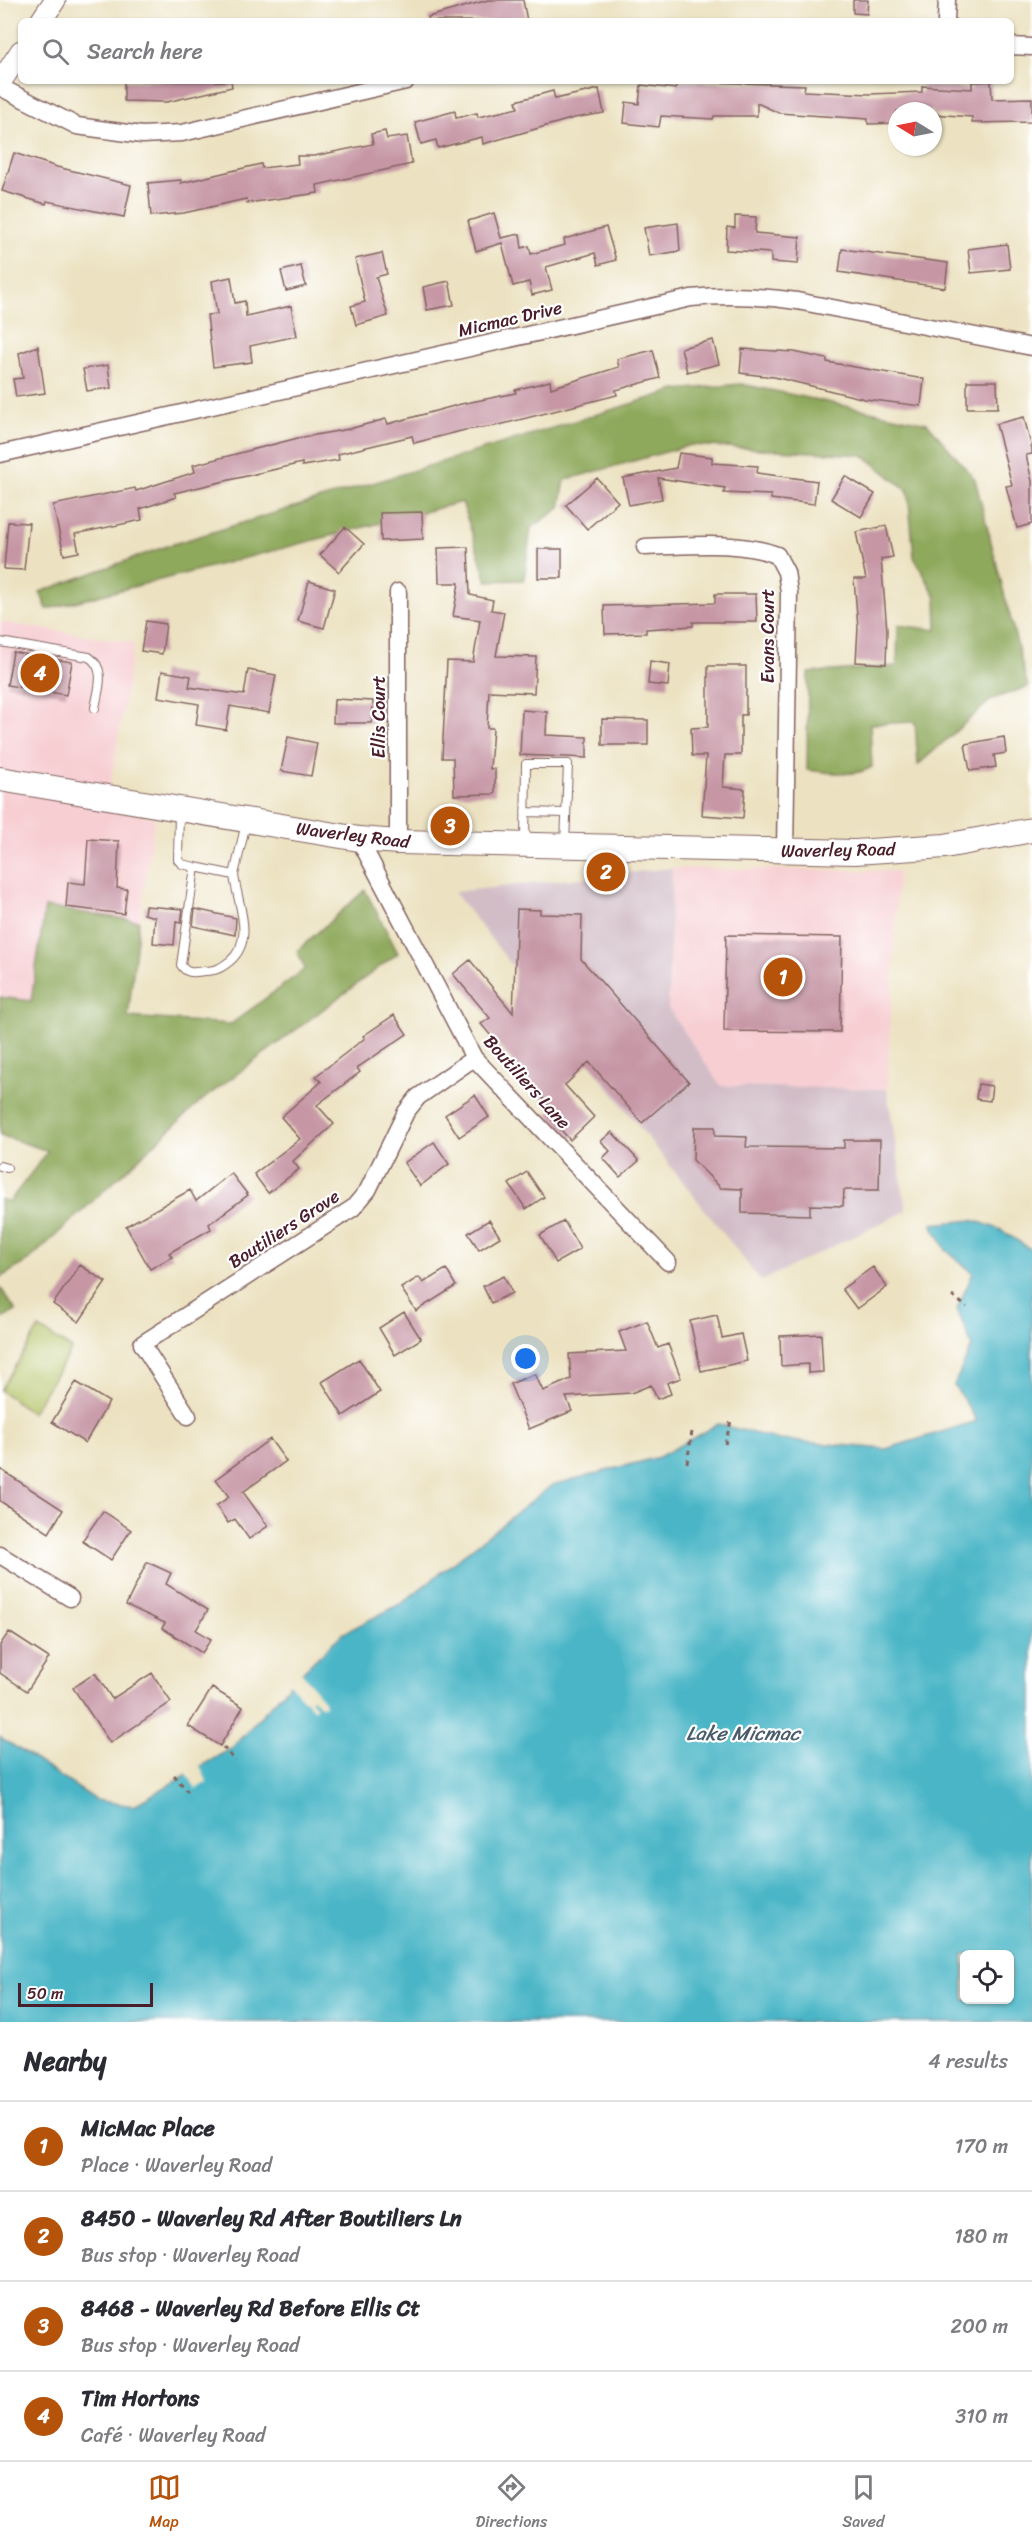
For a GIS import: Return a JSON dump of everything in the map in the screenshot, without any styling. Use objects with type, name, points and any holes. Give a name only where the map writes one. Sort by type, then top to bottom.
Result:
[{"type":"main road","name":"Waverley Road","points":[[0,779],[359,838],[398,842],[785,852],[867,851],[945,846],[1032,830]]},
{"type":"street","points":[[43,18],[55,0]]},
{"type":"street","points":[[946,18],[947,0]]},
{"type":"street","points":[[1014,46],[1032,47]]},
{"type":"street","points":[[18,56],[0,85],[77,126],[142,135],[182,133],[393,84]]},
{"type":"street","name":"Micmac Drive","points":[[0,454],[691,298],[719,295],[758,295],[797,301],[1032,347]]},
{"type":"street","name":"Evans Court","points":[[645,547],[752,548],[777,555],[786,572],[789,592],[785,852]]},
{"type":"street","name":"Ellis Court","points":[[398,592],[398,842]]},
{"type":"street","name":"Boutiliers Lane","points":[[359,838],[474,1058],[668,1262]]},
{"type":"street","name":"Boutiliers Grove","points":[[188,1416],[142,1344],[353,1208],[368,1190],[406,1112],[418,1097],[474,1058]]},
{"type":"street","points":[[0,1555],[70,1598]]},
{"type":"lane","points":[[0,642],[89,657],[95,661],[100,675],[94,708]]},
{"type":"lane","points":[[525,846],[526,764],[567,764],[565,847]]},
{"type":"lane","points":[[179,809],[178,860],[195,867],[234,875]]},
{"type":"lane","points":[[525,813],[566,813]]},
{"type":"lane","points":[[195,867],[181,965],[189,973],[218,970],[237,955],[244,940],[244,924],[237,900],[234,875],[246,820]]},
{"type":"path","points":[[952,1296],[967,1307]]},
{"type":"path","points":[[725,1444],[731,1421]]},
{"type":"path","points":[[687,1463],[692,1432]]},
{"type":"path","points":[[223,1748],[235,1761]]},
{"type":"path","points":[[174,1775],[188,1792]]},
{"type":"shaded area","points":[[0,622],[134,643],[106,810],[155,817],[139,921],[45,907],[31,1002],[0,997]]},
{"type":"shaded area","points":[[672,868],[898,871],[887,1089],[721,1087],[668,1008]]},
{"type":"shaded area","points":[[672,868],[668,1008],[721,1086],[887,1089],[906,1211],[761,1281],[454,892]]},
{"type":"green space","points":[[741,384],[927,423],[975,479],[1028,687],[992,699],[918,765],[915,722],[870,724],[872,767],[849,773],[807,770],[808,673],[897,666],[898,625],[937,630],[936,597],[914,557],[908,491],[863,455],[691,445],[565,480],[560,508],[531,528],[524,580],[487,581],[462,502],[47,609],[40,592],[167,546],[676,390]]},
{"type":"green space","points":[[365,890],[398,953],[201,1101],[28,1261],[0,1278],[0,1199],[9,1202],[48,1151],[0,1135],[0,997],[31,1001],[45,907],[139,921],[128,1017],[231,1024],[305,969],[297,951]]},
{"type":"green space","points":[[0,1287],[16,1311],[0,1320]]},
{"type":"green space","points":[[39,1328],[72,1349],[32,1413],[0,1390]]},
{"type":"water","name":"Lake Micmac","points":[[973,1220],[999,1229],[1032,1250],[1032,2022],[0,2022],[0,1737],[96,1800],[133,1806],[232,1748],[291,1683],[342,1634],[402,1603],[552,1485],[659,1457],[718,1424],[780,1440],[886,1449],[977,1421],[954,1385],[972,1346],[957,1309],[973,1273],[946,1250],[932,1224]]},
{"type":"pier","points":[[300,1670],[325,1705],[322,1706],[312,1698],[310,1700],[317,1706],[314,1710],[288,1682]]},
{"type":"pier","points":[[199,1763],[207,1782],[196,1789],[186,1772]]},
{"type":"building","points":[[488,0],[523,0],[526,18],[428,18]]},
{"type":"building","points":[[853,0],[868,0],[867,14],[853,13]]},
{"type":"building","points":[[124,84],[232,84],[232,87],[167,102],[124,101]]},
{"type":"building","points":[[676,84],[805,85],[804,91],[870,94],[922,92],[922,86],[972,89],[972,84],[991,84],[992,99],[1032,98],[1032,122],[972,123],[972,117],[942,115],[942,102],[888,102],[888,123],[868,124],[868,119],[779,113],[757,103],[757,116],[714,116],[713,119],[661,116],[659,127],[624,123],[626,102],[639,104],[641,85],[676,89]]},
{"type":"building","points":[[599,89],[604,113],[574,118],[483,144],[482,137],[438,148],[436,140],[421,144],[415,122],[455,111],[456,118],[477,113],[478,117],[518,108],[516,101],[553,91],[555,99]]},
{"type":"building","points":[[385,131],[387,139],[407,136],[412,164],[317,185],[318,193],[247,203],[246,199],[184,213],[151,216],[148,183],[181,180],[181,183],[261,164],[262,168],[298,164],[297,156],[314,156],[373,144],[371,134]]},
{"type":"building","points":[[14,153],[57,167],[131,185],[124,217],[47,201],[46,204],[2,191]]},
{"type":"building","points":[[494,213],[501,238],[520,234],[522,248],[529,246],[531,254],[565,245],[564,239],[606,227],[616,260],[598,265],[595,253],[546,267],[552,290],[532,295],[529,282],[513,286],[502,243],[476,251],[468,221]]},
{"type":"building","points":[[735,216],[756,217],[755,233],[800,237],[798,264],[771,262],[771,253],[726,250],[727,227],[735,228]]},
{"type":"building","points":[[678,223],[680,251],[649,256],[644,228]]},
{"type":"building","points":[[1007,244],[1010,269],[971,273],[968,249]]},
{"type":"building","points":[[842,249],[948,263],[945,288],[839,272]]},
{"type":"building","points":[[382,253],[387,274],[376,277],[388,316],[356,325],[351,306],[365,302],[355,259]]},
{"type":"building","points":[[301,266],[306,286],[286,291],[281,271]]},
{"type":"building","points":[[231,277],[235,303],[245,301],[246,316],[291,306],[297,336],[250,346],[252,362],[213,367],[207,315],[217,314],[212,281]]},
{"type":"building","points":[[449,281],[454,305],[427,310],[423,287]]},
{"type":"building","points":[[713,340],[719,364],[687,372],[681,348]]},
{"type":"building","points":[[38,346],[45,393],[16,397],[13,379],[23,378],[19,353]]},
{"type":"building","points":[[742,349],[794,352],[827,359],[827,362],[924,379],[921,406],[865,399],[774,377],[740,373]]},
{"type":"building","points":[[653,350],[660,378],[616,390],[617,395],[495,426],[465,430],[414,443],[412,436],[338,454],[339,460],[302,466],[302,463],[174,493],[176,497],[140,509],[142,520],[75,534],[79,552],[64,555],[53,505],[135,488],[136,491],[195,472],[193,465],[298,438],[349,429],[386,419],[388,424],[461,404],[516,393],[515,390],[550,381],[551,388],[619,367],[617,359]]},
{"type":"building","points":[[108,365],[111,388],[87,391],[83,369]]},
{"type":"building","points":[[967,381],[997,381],[998,408],[967,408]]},
{"type":"building","points":[[1024,417],[1032,449],[1032,454],[1026,455],[1032,481],[1032,524],[1017,528],[1006,486],[1012,485],[996,424]]},
{"type":"building","points":[[679,453],[712,457],[712,463],[758,466],[757,473],[817,481],[814,504],[771,499],[771,495],[724,493],[725,488],[658,478],[662,499],[629,505],[623,478],[676,468]]},
{"type":"building","points":[[845,476],[875,494],[861,517],[831,499]]},
{"type":"building","points":[[597,478],[618,502],[587,529],[566,505]]},
{"type":"building","points":[[422,512],[423,539],[381,541],[380,513]]},
{"type":"building","points":[[8,522],[29,523],[24,570],[4,569]]},
{"type":"building","points":[[886,526],[893,557],[881,559],[887,630],[886,664],[856,662],[858,627],[854,579],[866,579],[856,532]]},
{"type":"building","points":[[345,527],[364,544],[339,572],[320,555]]},
{"type":"building","points":[[468,547],[470,595],[493,600],[491,610],[504,612],[496,656],[536,657],[534,693],[489,691],[487,728],[493,728],[490,769],[495,769],[495,794],[454,795],[453,758],[442,758],[447,661],[473,662],[480,620],[453,616],[459,583],[439,583],[438,548]]},
{"type":"building","points":[[538,549],[562,549],[562,578],[538,578]]},
{"type":"building","points":[[309,581],[335,589],[324,628],[298,621]]},
{"type":"building","points":[[715,594],[756,594],[757,622],[693,622],[693,626],[646,629],[646,633],[605,634],[604,606],[715,603]]},
{"type":"building","points":[[146,621],[166,624],[162,654],[141,651]]},
{"type":"building","points":[[13,652],[72,662],[66,695],[7,685]]},
{"type":"building","points":[[650,661],[670,664],[668,686],[648,684]]},
{"type":"building","points":[[708,666],[746,666],[746,715],[741,715],[741,755],[725,755],[723,787],[745,789],[743,818],[702,815],[706,756],[692,756],[691,728],[708,727]]},
{"type":"building","points":[[248,670],[276,675],[269,713],[230,706],[226,730],[196,725],[199,704],[158,697],[162,671],[191,676],[189,687],[244,695]]},
{"type":"building","points":[[334,699],[373,701],[372,723],[333,723]]},
{"type":"building","points":[[522,710],[547,712],[546,735],[587,737],[587,758],[520,755]]},
{"type":"building","points":[[602,719],[648,720],[648,745],[602,745]]},
{"type":"building","points":[[288,737],[317,743],[311,776],[281,771]]},
{"type":"building","points":[[1004,737],[1006,753],[994,755],[996,767],[970,771],[965,744]]},
{"type":"building","points":[[88,839],[119,841],[117,888],[127,889],[124,914],[66,907],[68,882],[85,884]]},
{"type":"building","points":[[145,906],[183,909],[181,923],[176,922],[174,945],[153,943],[155,917],[144,914]]},
{"type":"building","points":[[195,909],[236,918],[235,935],[193,926]]},
{"type":"building","points":[[517,909],[540,910],[540,914],[582,915],[581,959],[689,1082],[642,1123],[589,1062],[565,1085],[594,1117],[570,1140],[547,1114],[552,1109],[481,1024],[490,1018],[453,974],[470,960],[513,1013]]},
{"type":"building","points":[[726,935],[842,937],[840,1032],[724,1031]]},
{"type":"building","points":[[394,1015],[407,1034],[357,1068],[360,1072],[317,1105],[334,1124],[293,1161],[299,1169],[268,1193],[254,1174],[300,1139],[281,1117],[321,1082],[316,1076],[365,1038],[363,1036]]},
{"type":"building","points":[[978,1084],[992,1086],[990,1101],[976,1099]]},
{"type":"building","points":[[475,1095],[489,1117],[459,1137],[445,1115]]},
{"type":"building","points":[[694,1127],[715,1127],[715,1136],[747,1137],[746,1147],[844,1148],[844,1140],[880,1140],[879,1190],[844,1190],[843,1206],[810,1205],[810,1215],[742,1213],[742,1189],[721,1188],[693,1160]]},
{"type":"building","points":[[612,1132],[639,1161],[620,1177],[603,1158],[610,1151],[601,1141]]},
{"type":"building","points":[[434,1142],[449,1164],[420,1186],[404,1163]]},
{"type":"building","points":[[527,1172],[544,1197],[526,1209],[509,1184]]},
{"type":"building","points":[[231,1173],[248,1195],[209,1224],[211,1229],[169,1253],[172,1257],[150,1269],[126,1226],[190,1190],[196,1201]]},
{"type":"building","points":[[489,1220],[500,1237],[479,1250],[468,1233]]},
{"type":"building","points":[[564,1221],[580,1249],[556,1263],[540,1235]]},
{"type":"building","points":[[80,1265],[106,1282],[79,1322],[53,1304]]},
{"type":"building","points":[[873,1267],[887,1287],[857,1309],[842,1289]]},
{"type":"building","points":[[446,1269],[456,1286],[416,1311],[401,1288],[419,1277],[423,1283]]},
{"type":"building","points":[[504,1276],[512,1293],[491,1303],[483,1286]]},
{"type":"building","points":[[404,1312],[421,1339],[395,1355],[379,1328]]},
{"type":"building","points":[[717,1315],[722,1338],[741,1334],[747,1361],[701,1371],[690,1321]]},
{"type":"building","points":[[647,1321],[658,1348],[668,1344],[681,1378],[667,1383],[671,1394],[657,1399],[651,1385],[631,1393],[566,1397],[572,1411],[529,1429],[510,1384],[535,1374],[543,1391],[571,1379],[569,1354],[626,1351],[619,1332]]},
{"type":"building","points":[[821,1334],[823,1372],[808,1373],[808,1364],[781,1366],[780,1336]]},
{"type":"building","points":[[359,1359],[380,1392],[343,1416],[322,1382]]},
{"type":"building","points":[[76,1382],[109,1402],[85,1443],[52,1422]]},
{"type":"building","points":[[270,1439],[286,1461],[243,1492],[268,1526],[249,1539],[235,1519],[228,1523],[216,1506],[229,1497],[216,1479]]},
{"type":"building","points":[[0,1469],[63,1510],[49,1533],[0,1501]]},
{"type":"building","points":[[103,1511],[131,1530],[111,1560],[82,1541]]},
{"type":"building","points":[[147,1562],[171,1573],[166,1584],[208,1610],[196,1630],[211,1639],[202,1653],[162,1628],[165,1623],[126,1605]]},
{"type":"building","points":[[9,1632],[49,1658],[27,1691],[0,1673],[0,1645]]},
{"type":"building","points":[[95,1673],[112,1699],[152,1673],[171,1702],[110,1743],[73,1688]]},
{"type":"building","points":[[212,1688],[243,1707],[220,1746],[188,1726]]},
{"type":"place","name":"Tim Hortons","points":[[40,673]]},
{"type":"place","name":"8468 - Waverley Rd Before Ellis Ct","points":[[450,826]]},
{"type":"place","name":"8450 - Waverley Rd After Boutiliers Ln","points":[[606,872]]},
{"type":"place","name":"MicMac Place","points":[[783,977]]}]
